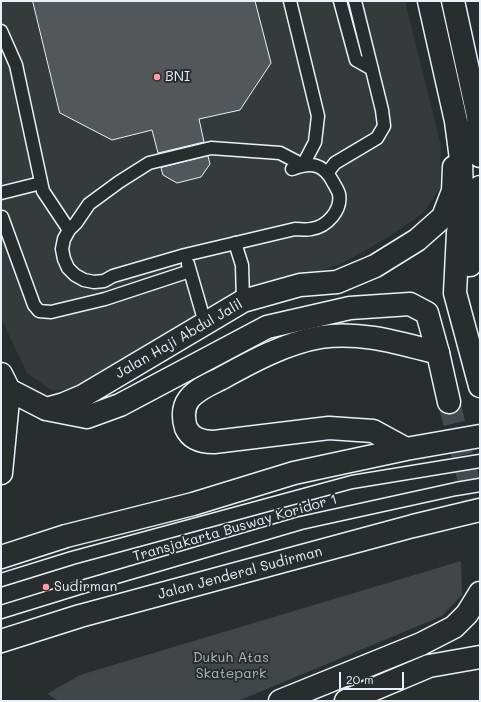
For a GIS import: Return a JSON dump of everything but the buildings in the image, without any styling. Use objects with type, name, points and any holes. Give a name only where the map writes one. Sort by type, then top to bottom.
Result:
[{"type":"main road","points":[[429,1],[456,120],[461,159],[462,200],[458,232],[456,293],[480,386]]},
{"type":"main road","points":[[453,1],[478,116],[480,156]]},
{"type":"main road","name":"Jalan Haji Abdul Jalil","points":[[46,410],[83,396],[243,301],[300,286],[337,282],[375,266],[417,240],[442,217],[453,191],[456,120],[470,77]]},
{"type":"main road","points":[[461,316],[467,288],[480,187]]},
{"type":"main road","name":"Jalan Haji Abdul Jalil","points":[[5,382],[46,410],[86,417],[120,405],[266,326],[350,308],[410,304],[427,313],[438,353]]},
{"type":"main road","points":[[406,449],[374,431],[329,428],[206,442],[192,436],[187,430],[184,410],[186,403],[199,390],[232,372],[282,348],[303,341],[334,335],[365,336],[384,339],[438,353],[449,402]]},
{"type":"main road","points":[[1,473],[5,382]]},
{"type":"main road","points":[[1,557],[66,536],[193,504],[294,474],[406,449],[480,436]]},
{"type":"main road","name":"Jalan Jenderal Sudirman","points":[[1,641],[87,614],[406,528],[480,510]]},
{"type":"main road","points":[[294,698],[421,644],[454,627],[467,614],[480,593]]},
{"type":"main road","points":[[346,701],[429,666],[480,657]]},
{"type":"lane","points":[[290,1],[318,116],[315,142],[297,167]]},
{"type":"lane","points":[[340,1],[356,60],[372,69]]},
{"type":"lane","points":[[328,172],[335,163],[377,138],[384,126],[382,110],[355,1]]},
{"type":"lane","points":[[1,31],[16,65],[43,191],[69,230]]},
{"type":"lane","points":[[211,148],[280,153],[297,167],[313,165],[328,172],[339,193],[339,204],[335,213],[329,221],[321,227],[311,229],[295,229],[185,255],[113,276],[104,281],[94,282],[84,280],[68,268],[64,259],[62,249],[64,239],[89,204],[119,182],[149,163],[211,148]]},
{"type":"lane","points":[[1,193],[41,183]]},
{"type":"lane","points":[[2,217],[34,305],[39,311],[51,312],[105,299],[190,271]]},
{"type":"lane","points":[[235,243],[242,265],[243,301]]},
{"type":"lane","points":[[185,255],[206,323]]},
{"type":"lane","name":"Transjakarta Busway Koridor 1","points":[[1,580],[72,558],[352,482],[480,460]]},
{"type":"lane","name":"Transjakarta Busway Koridor 1","points":[[1,612],[301,523],[480,485]]},
{"type":"shaded area","points":[[1,1],[405,1],[441,146],[440,188],[423,213],[390,236],[343,263],[252,292],[200,317],[73,389],[51,390],[27,373],[1,318]]},
{"type":"green space","name":"Dukuh Atas Skatepark","points":[[461,561],[462,595],[442,616],[238,701],[59,701],[47,694],[80,675]]},
{"type":"tunnel","points":[[449,402],[480,526]]},
{"type":"place","name":"BNI","points":[[157,77]]},
{"type":"place","name":"Sudirman","points":[[46,587]]}]
